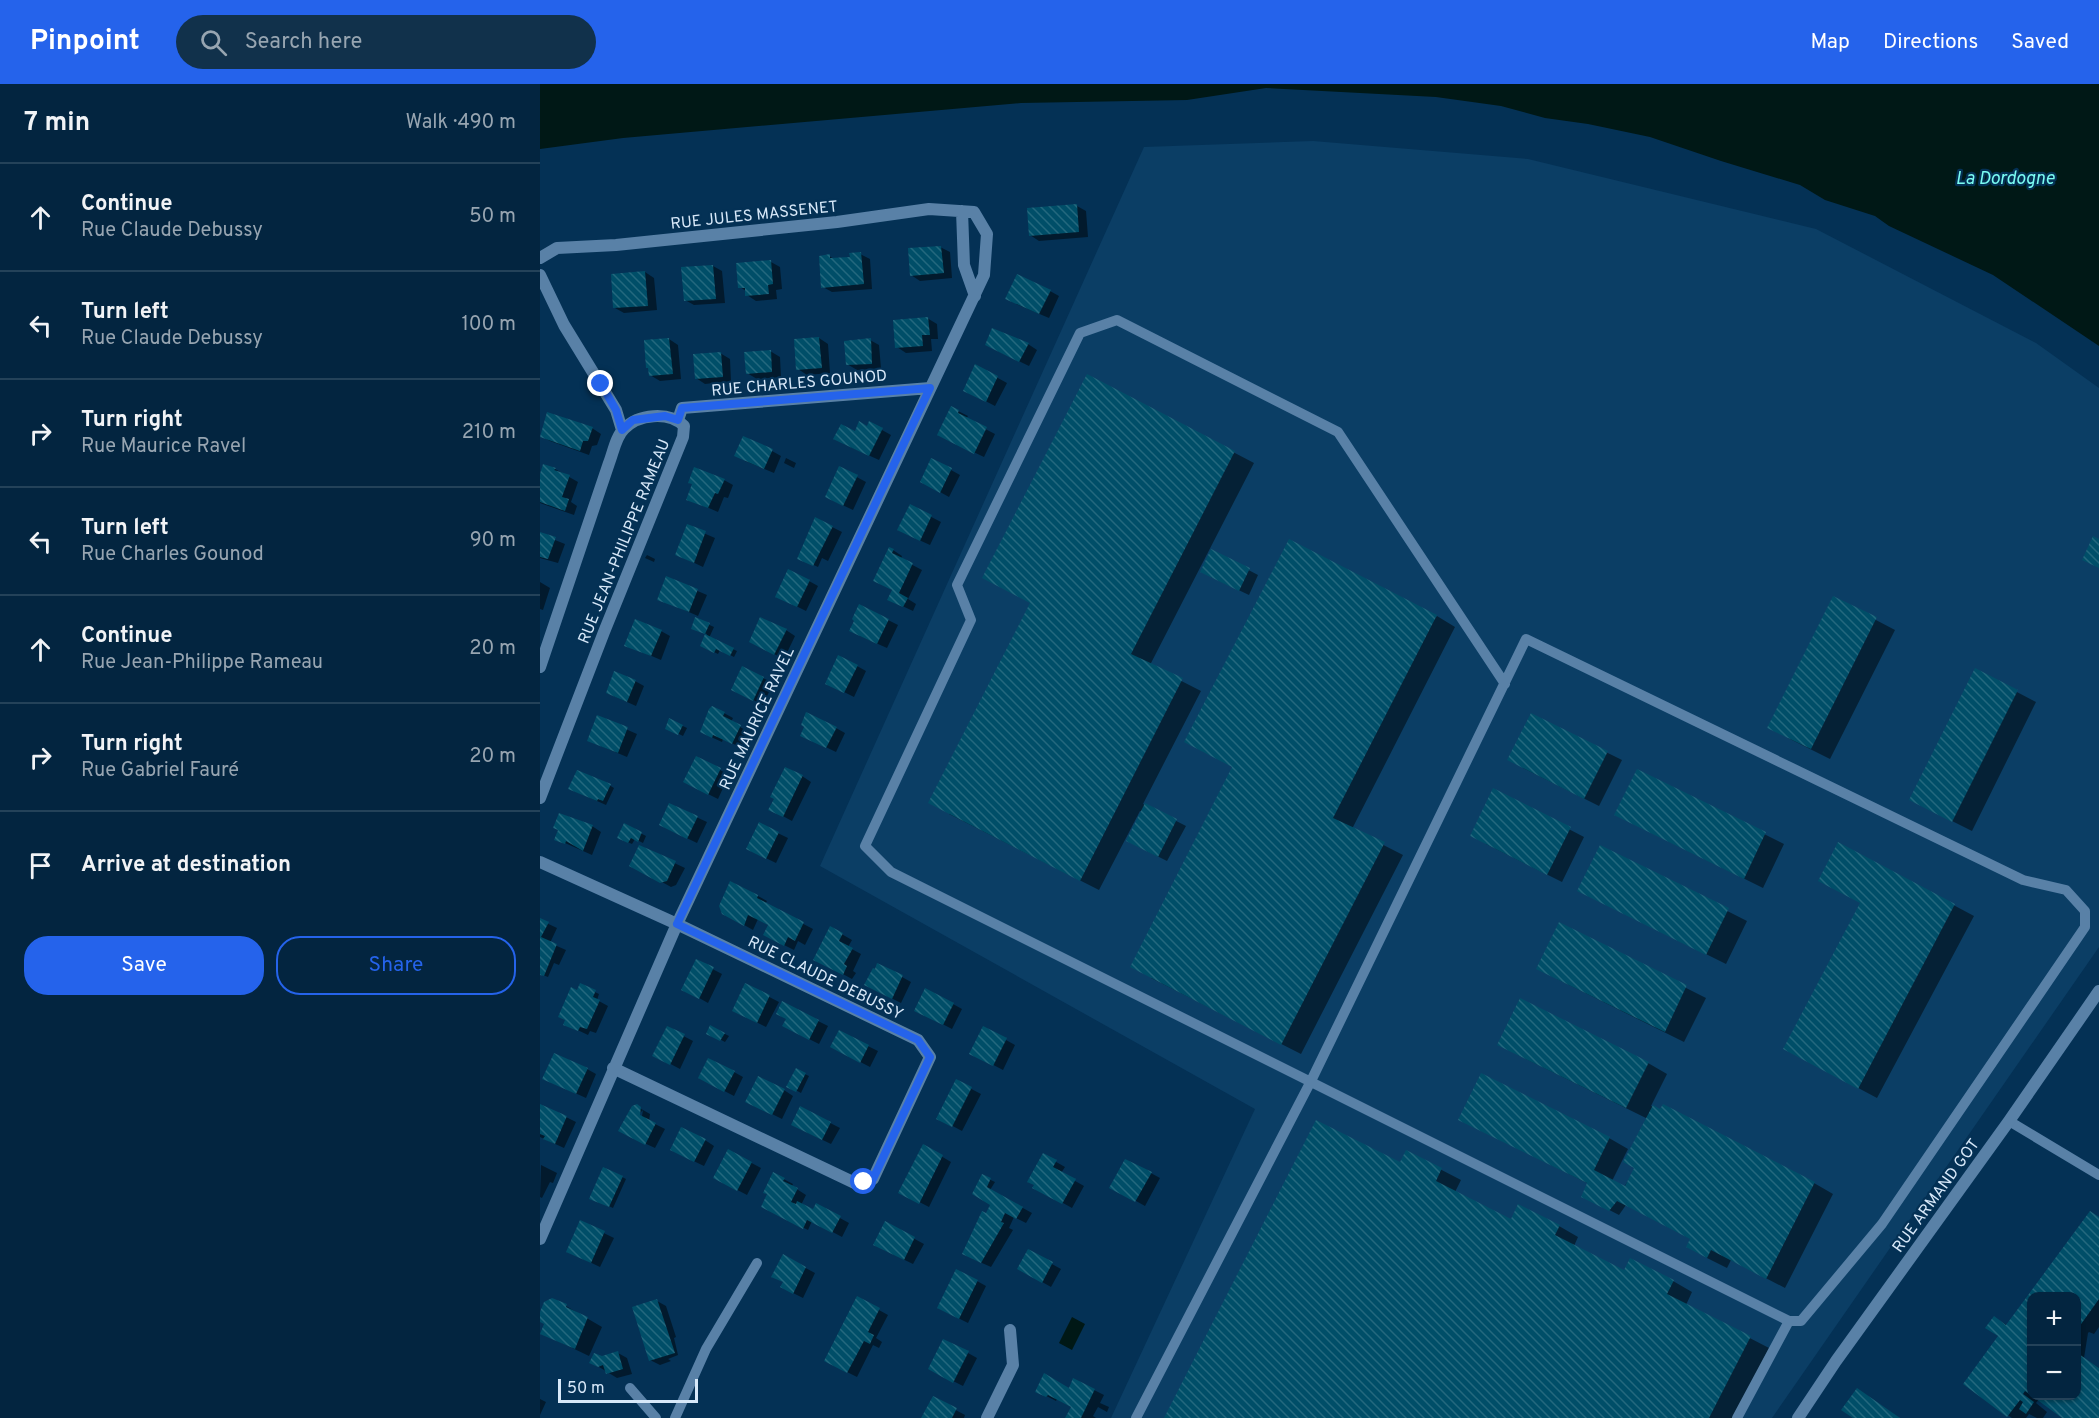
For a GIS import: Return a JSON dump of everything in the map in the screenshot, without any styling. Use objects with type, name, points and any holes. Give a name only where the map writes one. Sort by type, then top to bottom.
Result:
[{"type":"street","name":"RUE JULES MASSENET","points":[[540,258],[557,248],[616,245],[837,222],[929,209],[968,212]]},
{"type":"street","name":"RUE MAURICE RAVEL","points":[[540,1239],[677,924],[984,275],[987,234],[968,212]]},
{"type":"street","points":[[968,212],[964,265],[975,296]]},
{"type":"street","points":[[540,275],[564,325],[616,410],[622,430]]},
{"type":"street","name":"RUE CHARLES GOUNOD","points":[[678,420],[682,408],[930,388]]},
{"type":"street","name":"RUE JEAN-PHILIPPE RAMEAU","points":[[540,667],[622,430],[633,420],[665,416],[678,420],[684,426],[683,438],[604,632],[540,798]]},
{"type":"street","points":[[540,862],[677,924]]},
{"type":"street","name":"RUE CLAUDE DEBUSSY","points":[[613,1068],[859,1185],[873,1179],[930,1057],[918,1040],[677,924]]},
{"type":"street","name":"RUE ARMAND GOT","points":[[1798,1418],[2099,991]]},
{"type":"street","points":[[987,1418],[1013,1365],[1010,1330]]},
{"type":"lane","points":[[1136,1418],[1311,1081],[1505,684],[1526,639],[2023,880],[2066,890],[2085,912],[2085,927],[1882,1224],[1801,1320],[1789,1320],[1311,1081],[891,873],[865,846],[971,620],[957,585],[1080,333],[1117,320],[1338,432],[1505,684]]},
{"type":"lane","points":[[2009,1121],[2099,1175]]},
{"type":"lane","points":[[675,1418],[706,1349],[757,1263]]},
{"type":"lane","points":[[1737,1418],[1789,1320]]},
{"type":"lane","points":[[630,1388],[656,1418]]},
{"type":"shaded area","points":[[1313,141],[1528,159],[1816,229],[2036,343],[2099,388],[2099,947],[1772,1418],[1111,1418],[1255,1109],[820,866],[1144,147]]},
{"type":"water","name":"La Dordogne","points":[[540,84],[2099,84],[2099,346],[1993,275],[1889,226],[1875,216],[1825,200],[1800,185],[1650,137],[1545,118],[1501,106],[1436,97],[1266,88],[1187,100],[1021,103],[623,138],[540,149]]},
{"type":"water","points":[[1072,1317],[1085,1324],[1072,1350],[1059,1343]]},
{"type":"building","points":[[1077,204],[1079,232],[1029,236],[1027,208]]},
{"type":"building","points":[[941,246],[944,273],[910,276],[908,248]]},
{"type":"building","points":[[861,252],[864,284],[821,288],[819,256],[830,254],[830,258],[850,257],[849,253]]},
{"type":"building","points":[[771,260],[773,284],[768,285],[769,294],[745,296],[745,288],[738,288],[736,263]]},
{"type":"building","points":[[713,265],[716,299],[684,301],[681,267]]},
{"type":"building","points":[[645,271],[648,306],[613,308],[611,274]]},
{"type":"building","points":[[1017,274],[1051,290],[1039,314],[1005,299]]},
{"type":"building","points":[[928,317],[930,335],[922,335],[923,346],[895,348],[893,320]]},
{"type":"building","points":[[992,328],[1029,343],[1019,362],[985,345]]},
{"type":"building","points":[[819,337],[822,368],[796,370],[794,339]]},
{"type":"building","points":[[669,338],[673,374],[649,376],[648,368],[646,368],[644,340]]},
{"type":"building","points":[[871,338],[872,364],[846,365],[844,341]]},
{"type":"building","points":[[771,350],[772,372],[746,374],[744,352]]},
{"type":"building","points":[[721,352],[723,377],[695,379],[693,354]]},
{"type":"building","points":[[975,364],[998,376],[986,402],[963,391]]},
{"type":"building","points":[[1087,374],[1235,451],[1131,654],[1183,678],[1080,881],[928,803],[1030,603],[982,578]]},
{"type":"building","points":[[951,406],[959,410],[958,413],[987,427],[974,454],[937,435]]},
{"type":"building","points":[[547,412],[593,427],[588,441],[583,441],[580,451],[540,437]]},
{"type":"building","points":[[859,421],[867,426],[869,421],[883,428],[869,456],[833,439],[841,424],[855,431]]},
{"type":"building","points":[[743,436],[773,449],[764,469],[734,456]]},
{"type":"building","points":[[931,458],[952,468],[940,493],[920,482]]},
{"type":"building","points":[[543,464],[570,475],[562,497],[569,499],[565,511],[540,502],[540,474]]},
{"type":"building","points":[[839,466],[858,475],[843,506],[825,497]]},
{"type":"building","points":[[694,467],[725,479],[708,508],[686,500],[692,484],[688,483]]},
{"type":"building","points":[[910,504],[932,515],[920,541],[897,530]]},
{"type":"building","points":[[815,517],[833,526],[813,566],[797,559]]},
{"type":"building","points":[[687,524],[706,531],[694,563],[675,555]]},
{"type":"building","points":[[540,532],[556,537],[548,559],[540,557]]},
{"type":"building","points":[[2093,536],[2099,539],[2099,568],[2082,560]]},
{"type":"building","points":[[1289,539],[1437,615],[1333,818],[1385,842],[1281,1045],[1130,967],[1232,767],[1184,742]]},
{"type":"building","points":[[889,547],[894,549],[892,553],[913,563],[899,593],[908,598],[903,607],[887,600],[892,590],[873,581]]},
{"type":"building","points":[[1211,549],[1250,568],[1239,591],[1200,572]]},
{"type":"building","points":[[788,569],[810,580],[797,607],[775,597]]},
{"type":"building","points":[[666,576],[698,589],[689,612],[657,600]]},
{"type":"building","points":[[1833,596],[1877,617],[1811,749],[1767,728]]},
{"type":"building","points":[[859,604],[889,619],[877,644],[849,631]]},
{"type":"building","points":[[695,617],[710,623],[705,634],[691,629]]},
{"type":"building","points":[[760,617],[787,629],[774,655],[749,642]]},
{"type":"building","points":[[635,619],[662,630],[651,656],[624,646]]},
{"type":"building","points":[[705,634],[734,648],[730,656],[716,649],[714,653],[700,646]]},
{"type":"building","points":[[838,655],[858,665],[844,693],[825,684]]},
{"type":"building","points":[[742,666],[764,677],[753,701],[731,690]]},
{"type":"building","points":[[1975,668],[2018,690],[1952,822],[1909,800]]},
{"type":"building","points":[[614,671],[636,680],[627,702],[606,693]]},
{"type":"building","points":[[712,706],[725,712],[723,716],[741,725],[732,744],[700,732]]},
{"type":"building","points":[[806,712],[837,727],[826,748],[800,736]]},
{"type":"building","points":[[1531,713],[1608,751],[1584,799],[1507,760]]},
{"type":"building","points":[[597,715],[628,727],[618,753],[587,741]]},
{"type":"building","points":[[669,718],[683,725],[678,735],[665,729]]},
{"type":"building","points":[[696,756],[721,768],[708,795],[683,782]]},
{"type":"building","points":[[785,767],[803,775],[783,817],[768,810],[774,799],[770,797]]},
{"type":"building","points":[[1637,769],[1766,832],[1744,879],[1614,815]]},
{"type":"building","points":[[577,770],[611,784],[603,801],[598,799],[597,801],[568,789]]},
{"type":"building","points":[[1493,788],[1571,827],[1547,875],[1470,836]]},
{"type":"building","points":[[669,803],[698,816],[687,839],[659,825]]},
{"type":"building","points":[[1145,803],[1177,819],[1158,857],[1126,841]]},
{"type":"building","points":[[559,813],[593,825],[583,851],[566,841],[565,844],[554,840],[558,830],[553,828]]},
{"type":"building","points":[[759,822],[779,832],[766,859],[746,849]]},
{"type":"building","points":[[624,823],[642,832],[638,842],[631,838],[628,843],[617,838]]},
{"type":"building","points":[[1838,842],[1955,904],[1858,1089],[1783,1049],[1860,903],[1818,881]]},
{"type":"building","points":[[639,845],[676,861],[667,881],[660,883],[629,866]]},
{"type":"building","points":[[1600,845],[1729,908],[1706,955],[1577,891]]},
{"type":"building","points":[[730,881],[804,922],[795,941],[788,937],[784,946],[763,935],[768,925],[748,915],[744,926],[722,914],[719,906]]},
{"type":"building","points":[[540,918],[549,922],[541,937],[557,944],[544,976],[540,975]]},
{"type":"building","points":[[1559,922],[1687,985],[1665,1032],[1536,969]]},
{"type":"building","points":[[830,926],[843,933],[839,941],[853,948],[844,964],[847,966],[843,975],[813,960]]},
{"type":"building","points":[[696,959],[714,967],[699,999],[681,990]]},
{"type":"building","points":[[877,963],[903,975],[892,999],[864,985]]},
{"type":"building","points":[[580,983],[596,990],[593,997],[600,1000],[587,1029],[580,1027],[578,1031],[563,1025],[565,1020],[558,1017],[571,987],[577,990]]},
{"type":"building","points":[[745,983],[770,995],[757,1023],[732,1011]]},
{"type":"building","points":[[925,988],[954,1003],[943,1025],[914,1011]]},
{"type":"building","points":[[1520,998],[1649,1062],[1626,1108],[1497,1045]]},
{"type":"building","points":[[782,1001],[819,1020],[809,1040],[782,1026],[786,1019],[776,1014]]},
{"type":"building","points":[[710,1025],[725,1033],[720,1041],[706,1034]]},
{"type":"building","points":[[667,1026],[685,1034],[670,1065],[652,1056]]},
{"type":"building","points":[[983,1026],[1007,1038],[993,1066],[969,1054]]},
{"type":"building","points":[[839,1030],[869,1045],[860,1063],[830,1047]]},
{"type":"building","points":[[554,1053],[588,1068],[576,1094],[542,1079]]},
{"type":"building","points":[[708,1058],[735,1071],[724,1092],[698,1078]]},
{"type":"building","points":[[796,1068],[806,1073],[796,1092],[786,1087]]},
{"type":"building","points":[[1481,1073],[1610,1137],[1594,1170],[1625,1186],[1634,1168],[1623,1162],[1653,1105],[1660,1109],[1663,1104],[1815,1182],[1766,1279],[1711,1250],[1707,1258],[1686,1247],[1690,1239],[1617,1201],[1609,1211],[1581,1197],[1587,1183],[1458,1120]]},
{"type":"building","points":[[758,1076],[785,1089],[772,1115],[745,1102]]},
{"type":"building","points":[[956,1079],[972,1087],[952,1127],[936,1119]]},
{"type":"building","points":[[540,1104],[567,1116],[555,1144],[543,1139],[545,1136],[540,1134]]},
{"type":"building","points":[[637,1104],[641,1107],[640,1115],[656,1123],[645,1145],[618,1131],[632,1106]]},
{"type":"building","points":[[800,1106],[831,1122],[822,1140],[791,1125]]},
{"type":"building","points":[[1316,1120],[1400,1162],[1406,1150],[1442,1168],[1436,1181],[1511,1219],[1518,1204],[1560,1225],[1555,1235],[1624,1270],[1630,1258],[1674,1280],[1667,1294],[1751,1336],[1709,1418],[1164,1418]]},
{"type":"building","points":[[681,1127],[706,1139],[694,1162],[670,1150]]},
{"type":"building","points":[[923,1144],[943,1155],[919,1204],[898,1193]]},
{"type":"building","points":[[728,1149],[752,1162],[737,1191],[713,1178]]},
{"type":"building","points":[[1043,1153],[1057,1160],[1053,1167],[1076,1179],[1062,1204],[1032,1188],[1034,1185],[1027,1182]]},
{"type":"building","points":[[1125,1159],[1152,1172],[1135,1202],[1109,1188]]},
{"type":"building","points":[[603,1167],[623,1176],[609,1207],[589,1199]]},
{"type":"building","points":[[773,1172],[785,1178],[783,1181],[798,1188],[791,1202],[796,1204],[797,1201],[813,1209],[816,1203],[841,1216],[832,1233],[807,1220],[803,1229],[761,1207],[767,1194],[763,1193]]},
{"type":"building","points":[[982,1174],[991,1178],[987,1187],[1023,1207],[1016,1219],[1005,1213],[1001,1222],[1004,1223],[981,1263],[962,1254],[982,1211],[986,1213],[990,1205],[972,1194]]},
{"type":"building","points":[[2090,1211],[2099,1217],[2099,1299],[2081,1324],[2081,1292],[2030,1292]]},
{"type":"building","points":[[580,1220],[605,1231],[591,1263],[566,1252]]},
{"type":"building","points":[[885,1221],[915,1237],[904,1260],[873,1245]]},
{"type":"building","points":[[1028,1249],[1053,1262],[1042,1283],[1017,1269]]},
{"type":"building","points":[[783,1254],[806,1267],[793,1294],[780,1287],[783,1282],[771,1277]]},
{"type":"building","points":[[956,1269],[978,1280],[959,1319],[937,1308]]},
{"type":"building","points":[[857,1296],[880,1308],[868,1332],[874,1335],[870,1344],[864,1341],[847,1373],[824,1361]]},
{"type":"building","points":[[2027,1296],[2027,1392],[2025,1391],[2023,1394],[2027,1400],[2034,1402],[2026,1414],[2019,1409],[2023,1402],[2020,1400],[2007,1417],[1963,1384],[1998,1336],[1985,1328],[1994,1316],[2006,1325]]},
{"type":"building","points":[[552,1298],[588,1317],[575,1349],[540,1334],[544,1324],[540,1322],[540,1312],[544,1302]]},
{"type":"building","points":[[657,1299],[675,1353],[649,1361],[632,1307]]},
{"type":"building","points":[[943,1339],[969,1351],[953,1383],[928,1369]]},
{"type":"building","points":[[618,1351],[623,1369],[606,1374],[603,1365],[598,1367],[589,1363],[594,1353],[602,1356]]},
{"type":"building","points":[[2081,1355],[2099,1368],[2099,1418],[2062,1418],[2037,1400],[2081,1400]]},
{"type":"building","points":[[1044,1373],[1069,1388],[1073,1378],[1095,1389],[1081,1418],[1065,1418],[1071,1407],[1048,1395],[1046,1397],[1035,1392]]},
{"type":"building","points":[[1857,1388],[1900,1418],[1853,1418],[1841,1410]]},
{"type":"building","points":[[933,1396],[957,1408],[952,1418],[921,1418]]},
{"type":"route","points":[[601,384],[616,410],[622,430],[633,420],[665,416],[678,420],[682,408],[930,388],[677,924],[918,1040],[930,1057],[873,1179],[864,1182]]}]
